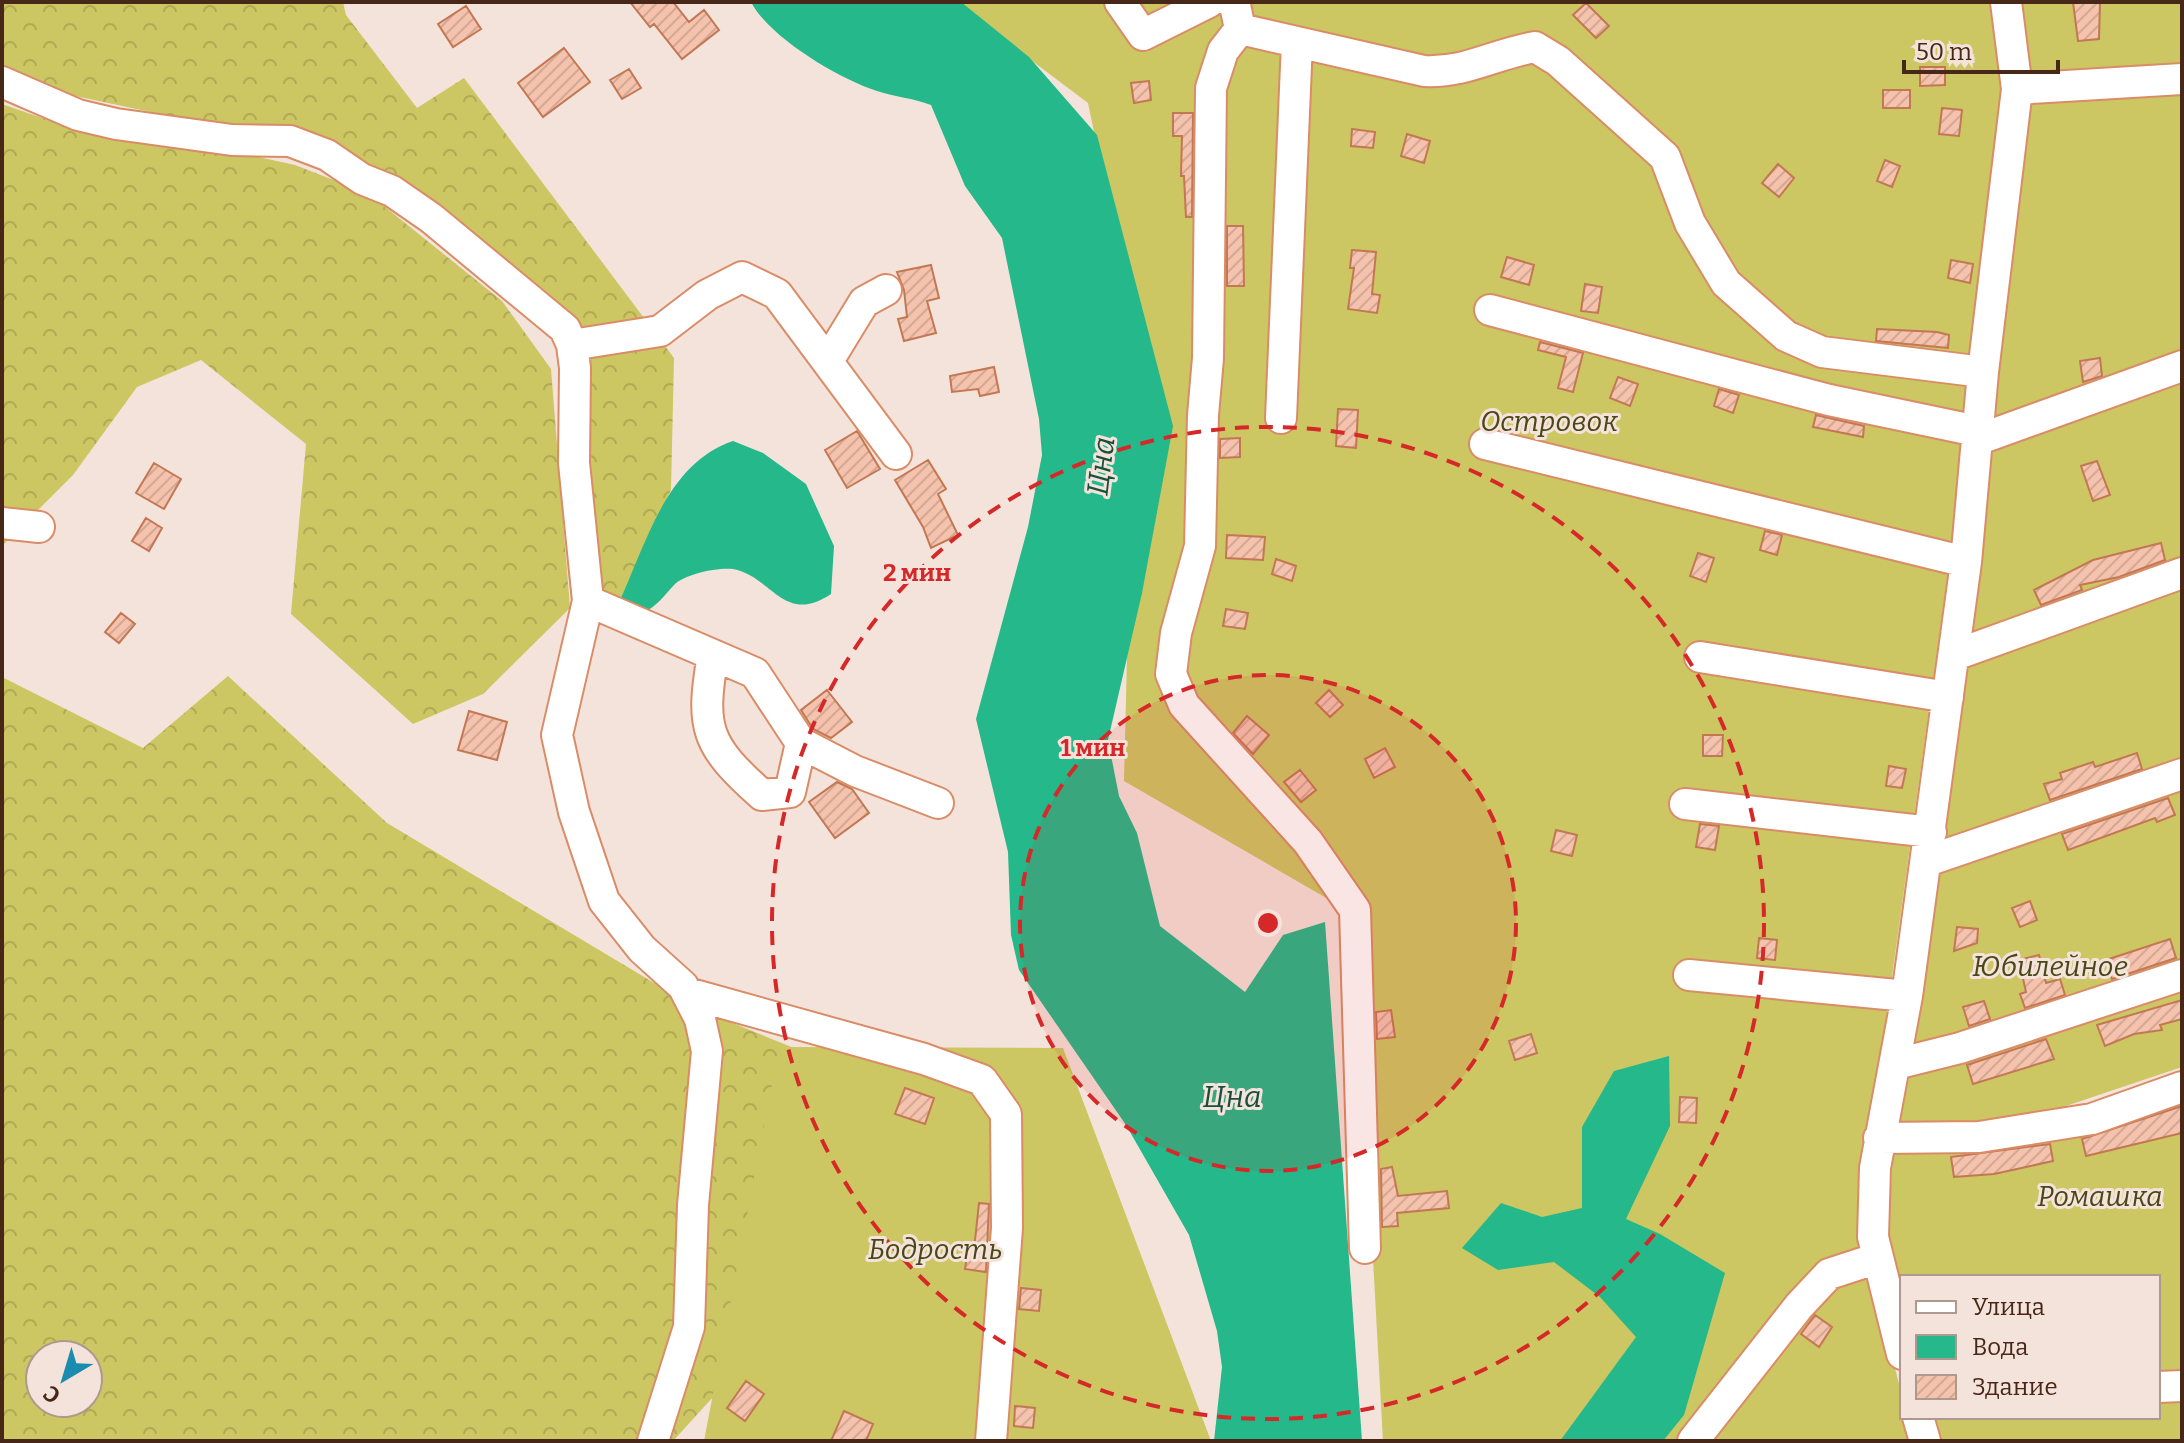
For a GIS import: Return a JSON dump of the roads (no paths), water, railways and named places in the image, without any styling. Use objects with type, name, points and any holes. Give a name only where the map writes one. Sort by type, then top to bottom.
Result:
[{"type":"street","points":[[1120,2],[1143,35],[1209,2]]},
{"type":"street","points":[[1900,1346],[1878,1258],[1873,1202],[1879,1138],[1896,1064],[1929,847],[1966,562],[1983,372],[2017,89],[2006,2]]},
{"type":"street","points":[[1365,1248],[1355,910],[1308,842],[1184,705],[1171,674],[1176,633],[1200,546],[1203,415],[1208,358],[1211,88],[1235,16],[1297,42],[1424,71],[1453,72],[1511,51],[1535,47],[1558,61],[1665,157],[1690,223],[1726,283],[1786,336],[1822,352],[1983,372]]},
{"type":"street","points":[[1281,418],[1297,42]]},
{"type":"street","points":[[2017,89],[2182,79]]},
{"type":"street","points":[[2,82],[78,115],[116,124],[232,140],[290,141],[327,155],[362,179],[392,191],[431,218],[565,329],[572,345],[575,476],[588,601],[557,735],[574,812],[604,901],[616,921],[687,993],[700,1019],[708,1066],[693,1205],[691,1305],[683,1353],[653,1441]]},
{"type":"street","points":[[572,345],[660,331],[707,295],[742,277],[777,294],[896,454]]},
{"type":"street","points":[[828,361],[864,302],[886,290]]},
{"type":"street","points":[[1490,310],[1977,436],[2182,366]]},
{"type":"street","points":[[1485,444],[1966,562]]},
{"type":"street","points":[[2,523],[39,527]]},
{"type":"street","points":[[1955,655],[2182,573]]},
{"type":"street","points":[[588,601],[755,673],[801,743],[855,771],[938,803]]},
{"type":"street","points":[[713,655],[706,695],[708,731],[727,764],[762,795],[790,792],[801,743]]},
{"type":"street","points":[[1700,657],[1948,697]]},
{"type":"street","points":[[1685,804],[1929,847],[2182,774]]},
{"type":"street","points":[[1689,975],[1907,996]]},
{"type":"street","points":[[1896,1064],[1960,1048],[2182,975]]},
{"type":"street","points":[[687,993],[924,1059],[982,1080],[1006,1114],[1007,1228],[991,1441]]},
{"type":"street","points":[[1879,1138],[1979,1137],[2092,1119],[2182,1087]]},
{"type":"street","points":[[1693,1441],[1799,1306],[1829,1274],[1878,1258]]},
{"type":"street","points":[[2160,1387],[2182,1386]]},
{"type":"street","points":[[1919,1419],[1925,1441]]},
{"type":"water","name":"Цна","points":[[751,2],[961,2],[1029,57],[1097,135],[1173,426],[1142,593],[1108,740],[1119,796],[1137,833],[1160,926],[1245,992],[1283,935],[1325,922],[1362,1441],[1214,1441],[1222,1367],[1217,1331],[1189,1235],[1126,1125],[1019,970],[1011,935],[1008,852],[976,719],[1028,527],[1042,455],[1039,419],[1002,238],[965,186],[931,105],[877,91],[825,67],[773,29]]},
{"type":"water","points":[[733,441],[763,453],[806,484],[834,546],[831,594],[801,605],[789,602],[746,573],[727,569],[702,572],[679,581],[643,613],[618,604],[660,509],[674,487],[690,468],[710,452]]},
{"type":"water","points":[[1669,1056],[1670,1126],[1626,1219],[1660,1234],[1725,1273],[1684,1415],[1663,1441],[1560,1441],[1636,1337],[1600,1297],[1554,1262],[1498,1270],[1462,1248],[1501,1203],[1542,1217],[1582,1208],[1582,1127],[1614,1071]]},
{"type":"park label","name":"Островок","points":[[1549,421]]},
{"type":"park label","name":"Юбилейное","points":[[2050,966]]},
{"type":"park label","name":"Ромашка","points":[[2100,1196]]},
{"type":"park label","name":"Бодрость","points":[[935,1249]]}]
